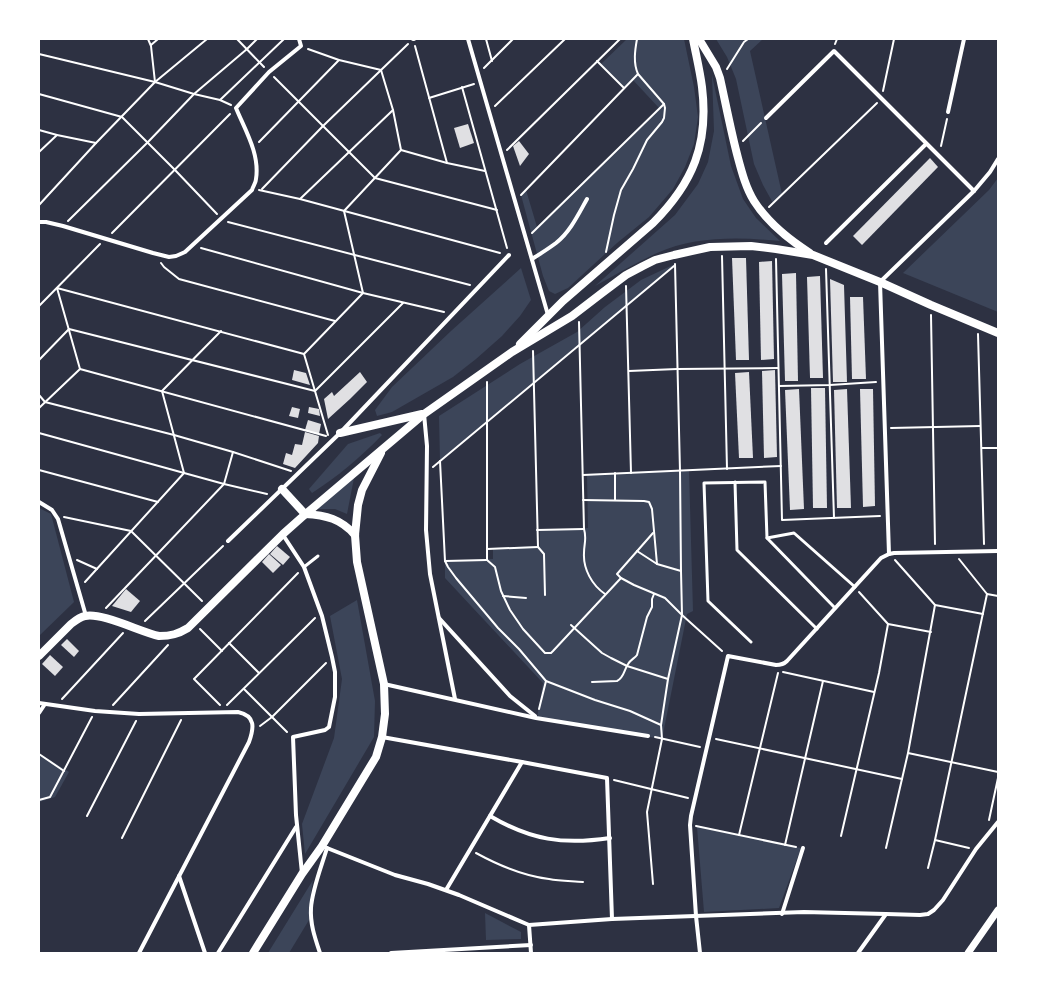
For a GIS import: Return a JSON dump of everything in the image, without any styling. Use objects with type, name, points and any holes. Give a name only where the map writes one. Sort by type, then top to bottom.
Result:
[{"type":"main road","points":[[512,352],[563,301],[653,223],[665,211],[687,179],[695,163],[704,125],[702,88],[694,39]]},
{"type":"main road","points":[[699,39],[716,67],[720,78],[742,174],[754,201],[773,225],[794,243],[813,255],[998,333]]},
{"type":"main road","points":[[39,656],[71,624],[86,616],[99,616],[159,636],[179,634],[188,628],[209,608],[305,514],[424,414],[512,352],[572,316],[626,275],[643,266],[655,260],[674,255],[710,247],[722,246],[751,246],[813,255]]},
{"type":"main road","points":[[340,433],[424,414]]},
{"type":"main road","points":[[253,953],[302,874],[324,847],[376,758],[382,737],[385,714],[384,684],[357,562],[355,535],[358,505],[362,490],[383,449]]},
{"type":"main road","points":[[282,489],[305,514],[324,516],[339,521],[355,535]]},
{"type":"street","points":[[39,222],[63,226],[169,257],[185,252],[252,190],[256,180],[256,158],[236,108],[269,72],[301,46],[299,39]]},
{"type":"street","points":[[468,39],[548,316]]},
{"type":"street","points":[[948,112],[964,39]]},
{"type":"street","points":[[766,118],[834,51],[974,191]]},
{"type":"street","points":[[826,243],[926,144]]},
{"type":"street","points":[[889,554],[880,282],[974,191],[990,172],[998,159]]},
{"type":"street","points":[[532,259],[556,243],[564,235],[571,226],[586,199]]},
{"type":"street","points":[[228,541],[340,433],[509,255]]},
{"type":"street","points":[[424,414],[427,446],[426,530],[430,574],[455,699]]},
{"type":"street","points":[[39,502],[48,507],[60,524],[86,616]]},
{"type":"street","points":[[283,534],[304,567],[320,612],[336,672],[335,697],[329,727],[326,730],[293,737],[296,827],[302,874]]},
{"type":"street","points":[[700,953],[690,825],[728,656],[780,665],[787,661],[881,558],[889,554],[998,551]]},
{"type":"street","points":[[438,617],[510,696],[536,718]]},
{"type":"street","points":[[384,684],[536,718],[648,736]]},
{"type":"street","points":[[39,703],[95,711],[140,714],[241,712],[246,714],[252,723],[253,731],[249,742],[138,953]]},
{"type":"street","points":[[39,714],[45,704]]},
{"type":"street","points":[[382,737],[607,778],[612,919]]},
{"type":"street","points":[[446,890],[522,762]]},
{"type":"street","points":[[490,816],[507,826],[526,834],[552,840],[580,841],[610,838]]},
{"type":"street","points":[[320,953],[314,933],[311,908],[312,897],[324,847],[395,875],[446,890],[529,924],[612,919],[804,912],[920,916],[928,914],[934,910],[943,900],[976,849],[998,822]]},
{"type":"street","points":[[218,953],[296,827]]},
{"type":"street","points":[[782,914],[803,848]]},
{"type":"street","points":[[179,876],[204,953]]},
{"type":"street","points":[[968,953],[998,910]]},
{"type":"street","points":[[858,953],[886,914]]},
{"type":"street","points":[[529,924],[531,953]]},
{"type":"street","points":[[391,953],[531,945]]},
{"type":"lane","points":[[735,482],[737,550],[817,629]]},
{"type":"lane","points":[[751,642],[708,600],[704,483],[764,482],[767,538],[835,608]]},
{"type":"lane","points":[[767,538],[794,533],[855,587]]},
{"type":"lane","points":[[304,567],[318,556]]},
{"type":"path","points":[[148,39],[151,46],[155,82]]},
{"type":"path","points":[[151,46],[158,39]]},
{"type":"path","points":[[39,204],[155,82],[207,39]]},
{"type":"path","points":[[237,39],[375,178],[496,210]]},
{"type":"path","points":[[63,226],[194,94],[257,39]]},
{"type":"path","points":[[220,100],[284,39]]},
{"type":"path","points":[[262,190],[323,126],[413,39],[447,163]]},
{"type":"path","points":[[486,39],[492,61]]},
{"type":"path","points":[[478,74],[513,39]]},
{"type":"path","points":[[489,111],[565,39]]},
{"type":"path","points":[[502,155],[620,39]]},
{"type":"path","points":[[602,266],[621,190],[647,140],[664,118],[664,104],[638,74],[636,69],[635,53],[637,39]]},
{"type":"path","points":[[724,73],[744,42],[748,39]]},
{"type":"path","points":[[768,208],[881,98],[894,39]]},
{"type":"path","points":[[301,46],[339,60],[382,70]]},
{"type":"path","points":[[39,54],[155,82],[220,100],[236,108],[39,306]]},
{"type":"path","points":[[253,148],[339,60]]},
{"type":"path","points":[[598,60],[624,88]]},
{"type":"path","points":[[382,70],[393,110],[401,150]]},
{"type":"path","points":[[515,202],[638,74]]},
{"type":"path","points":[[429,98],[481,82]]},
{"type":"path","points":[[462,87],[509,255]]},
{"type":"path","points":[[39,94],[122,117],[221,218],[231,223],[478,288]]},
{"type":"path","points":[[526,238],[664,104]]},
{"type":"path","points":[[300,199],[393,110]]},
{"type":"path","points":[[939,156],[948,112]]},
{"type":"path","points":[[742,142],[766,118]]},
{"type":"path","points":[[39,130],[96,144]]},
{"type":"path","points":[[39,152],[56,135]]},
{"type":"path","points":[[401,150],[447,163],[486,171]]},
{"type":"path","points":[[344,211],[401,150]]},
{"type":"path","points":[[252,190],[262,190],[300,199],[509,255]]},
{"type":"path","points":[[344,211],[363,293]]},
{"type":"path","points":[[192,246],[363,293],[454,314]]},
{"type":"path","points":[[722,252],[727,468]]},
{"type":"path","points":[[153,253],[164,267],[179,279],[336,321]]},
{"type":"path","points":[[776,254],[782,520],[887,516]]},
{"type":"path","points":[[653,884],[647,812],[662,739],[661,725],[668,679],[682,615],[675,260]]},
{"type":"path","points":[[427,472],[675,265]]},
{"type":"path","points":[[826,266],[834,518]]},
{"type":"path","points":[[626,283],[631,473]]},
{"type":"path","points":[[57,288],[80,369]]},
{"type":"path","points":[[57,288],[304,354]]},
{"type":"path","points":[[304,354],[363,293]]},
{"type":"path","points":[[315,391],[403,303]]},
{"type":"path","points":[[931,315],[935,552]]},
{"type":"path","points":[[579,321],[583,500],[584,529],[586,536],[584,546],[584,563],[593,581],[600,591],[605,594]]},
{"type":"path","points":[[69,329],[315,391]]},
{"type":"path","points":[[39,360],[69,329]]},
{"type":"path","points":[[162,391],[221,331]]},
{"type":"path","points":[[978,336],[984,551]]},
{"type":"path","points":[[533,348],[537,530],[538,547],[544,554],[544,596]]},
{"type":"path","points":[[80,369],[328,437],[304,354]]},
{"type":"path","points":[[629,371],[778,368]]},
{"type":"path","points":[[39,408],[80,369]]},
{"type":"path","points":[[487,369],[487,560]]},
{"type":"path","points":[[779,386],[883,382]]},
{"type":"path","points":[[162,391],[184,473]]},
{"type":"path","points":[[39,395],[45,402],[174,435],[233,452],[290,470],[297,475]]},
{"type":"path","points":[[884,429],[980,426]]},
{"type":"path","points":[[39,433],[224,484],[276,496]]},
{"type":"path","points":[[982,448],[998,448]]},
{"type":"path","points":[[104,610],[224,484],[233,452]]},
{"type":"path","points":[[440,461],[445,561],[448,568],[456,578],[498,628],[520,649],[546,681],[595,700],[630,711],[661,725]]},
{"type":"path","points":[[583,475],[781,466]]},
{"type":"path","points":[[39,470],[158,502]]},
{"type":"path","points":[[78,589],[184,473]]},
{"type":"path","points":[[614,473],[615,500]]},
{"type":"path","points":[[583,500],[649,502],[652,508],[657,564]]},
{"type":"path","points":[[55,515],[131,531],[209,608]]},
{"type":"path","points":[[537,530],[584,529]]},
{"type":"path","points":[[654,533],[617,574],[634,585],[665,598],[728,656]]},
{"type":"path","points":[[142,624],[228,541]]},
{"type":"path","points":[[488,549],[538,547]]},
{"type":"path","points":[[637,551],[657,564],[680,571]]},
{"type":"path","points":[[953,552],[987,594],[998,596]]},
{"type":"path","points":[[889,554],[935,605],[984,614]]},
{"type":"path","points":[[69,556],[97,569]]},
{"type":"path","points":[[445,561],[487,560],[495,567],[503,596],[510,610],[523,629],[545,653],[552,652],[621,578]]},
{"type":"path","points":[[304,567],[194,679],[223,709],[320,612]]},
{"type":"path","points":[[855,587],[888,624],[931,632]]},
{"type":"path","points":[[592,682],[620,680],[630,661],[635,658],[637,654],[652,607],[652,599],[654,594]]},
{"type":"path","points":[[928,868],[952,763],[987,594]]},
{"type":"path","points":[[503,596],[526,598]]},
{"type":"path","points":[[886,848],[908,753],[935,605]]},
{"type":"path","points":[[194,622],[222,651]]},
{"type":"path","points":[[841,836],[888,624]]},
{"type":"path","points":[[571,625],[602,653],[627,666],[668,679]]},
{"type":"path","points":[[56,705],[129,626]]},
{"type":"path","points":[[107,712],[179,634]]},
{"type":"path","points":[[229,643],[259,673]]},
{"type":"path","points":[[253,731],[272,717],[332,657]]},
{"type":"path","points":[[739,835],[778,671],[874,692]]},
{"type":"path","points":[[536,718],[546,681]]},
{"type":"path","points":[[785,845],[823,681]]},
{"type":"path","points":[[244,689],[293,737]]},
{"type":"path","points":[[39,800],[50,797],[95,711]]},
{"type":"path","points":[[87,816],[140,714]]},
{"type":"path","points":[[122,838],[185,714]]},
{"type":"path","points":[[648,736],[707,748]]},
{"type":"path","points":[[709,737],[902,779]]},
{"type":"path","points":[[908,753],[998,772]]},
{"type":"path","points":[[39,754],[64,772]]},
{"type":"path","points":[[607,778],[695,800]]},
{"type":"path","points":[[985,838],[998,778]]},
{"type":"path","points":[[690,825],[803,848]]},
{"type":"path","points":[[935,840],[976,849]]},
{"type":"path","points":[[470,850],[505,868],[529,876],[583,882]]},
{"type":"shaded area","points":[[627,39],[684,39],[694,87],[698,117],[694,144],[685,167],[673,189],[649,217],[617,243],[568,288],[555,294],[549,291],[543,276],[521,195],[526,190],[537,227],[659,108],[633,80],[624,88],[601,64]]},
{"type":"shaded area","points":[[716,39],[763,39],[750,51],[782,194],[773,203],[754,164],[736,79],[727,57]]},
{"type":"shaded area","points":[[712,75],[731,166],[743,199],[756,218],[780,241],[717,239],[686,243],[657,253],[595,286],[675,215],[698,184],[708,162],[714,131]]},
{"type":"shaded area","points":[[998,178],[998,312],[903,273],[989,190]]},
{"type":"shaded area","points":[[677,263],[440,461],[439,416],[520,364],[577,332],[605,307],[641,280]]},
{"type":"shaded area","points":[[521,268],[531,300],[520,316],[502,336],[453,377],[392,412],[377,416],[375,410],[392,387]]},
{"type":"shaded area","points":[[380,433],[382,435],[357,459],[312,493],[309,489],[348,444]]},
{"type":"shaded area","points":[[689,470],[693,611],[687,614],[662,739],[537,718],[543,683],[445,578],[445,561],[493,559],[493,548],[540,546],[540,530],[588,528],[587,475]]},
{"type":"shaded area","points":[[354,478],[347,514],[335,509],[317,509]]},
{"type":"shaded area","points":[[39,508],[51,514],[74,602],[39,636]]},
{"type":"shaded area","points":[[357,600],[375,701],[374,737],[305,854],[302,824],[334,738],[342,679],[330,616]]},
{"type":"shaded area","points":[[39,753],[69,772],[55,797],[39,802]]},
{"type":"shaded area","points":[[697,827],[801,848],[779,908],[704,912]]},
{"type":"shaded area","points":[[313,880],[309,920],[289,953],[268,953]]},
{"type":"shaded area","points":[[485,913],[521,932],[521,939],[486,940]]},
{"type":"building","points":[[468,124],[474,143],[460,148],[454,128]]},
{"type":"building","points":[[519,141],[529,154],[520,166],[513,146]]},
{"type":"building","points":[[930,158],[938,167],[862,245],[853,236]]},
{"type":"building","points":[[732,258],[746,258],[749,360],[736,360]]},
{"type":"building","points":[[772,261],[774,359],[761,360],[759,262]]},
{"type":"building","points":[[796,273],[798,381],[785,381],[782,274]]},
{"type":"building","points":[[820,276],[823,378],[810,378],[807,277]]},
{"type":"building","points":[[830,279],[844,285],[847,382],[833,382]]},
{"type":"building","points":[[850,297],[863,297],[866,379],[852,379]]},
{"type":"building","points":[[294,370],[306,373],[310,385],[292,380]]},
{"type":"building","points":[[775,370],[777,457],[764,458],[762,371]]},
{"type":"building","points":[[360,372],[367,382],[328,419],[324,399],[332,392],[334,396]]},
{"type":"building","points":[[749,372],[753,458],[739,458],[735,373]]},
{"type":"building","points":[[811,388],[825,388],[827,508],[813,508]]},
{"type":"building","points":[[799,389],[804,509],[790,510],[785,390]]},
{"type":"building","points":[[847,389],[851,508],[837,508],[834,390]]},
{"type":"building","points":[[860,389],[873,389],[875,506],[863,507]]},
{"type":"building","points":[[292,407],[300,409],[298,418],[289,416]]},
{"type":"building","points":[[309,407],[319,409],[320,416],[308,413]]},
{"type":"building","points":[[308,420],[321,424],[319,434],[305,430]]},
{"type":"building","points":[[305,432],[319,436],[318,443],[295,468],[283,464],[286,453],[292,455],[295,444],[302,445]]},
{"type":"building","points":[[277,546],[290,557],[283,565],[270,554]]},
{"type":"building","points":[[269,554],[281,565],[273,573],[262,562]]},
{"type":"building","points":[[126,589],[140,601],[131,612],[112,606]]},
{"type":"building","points":[[67,639],[79,651],[74,657],[61,645]]},
{"type":"building","points":[[50,655],[63,667],[55,676],[42,664]]}]
